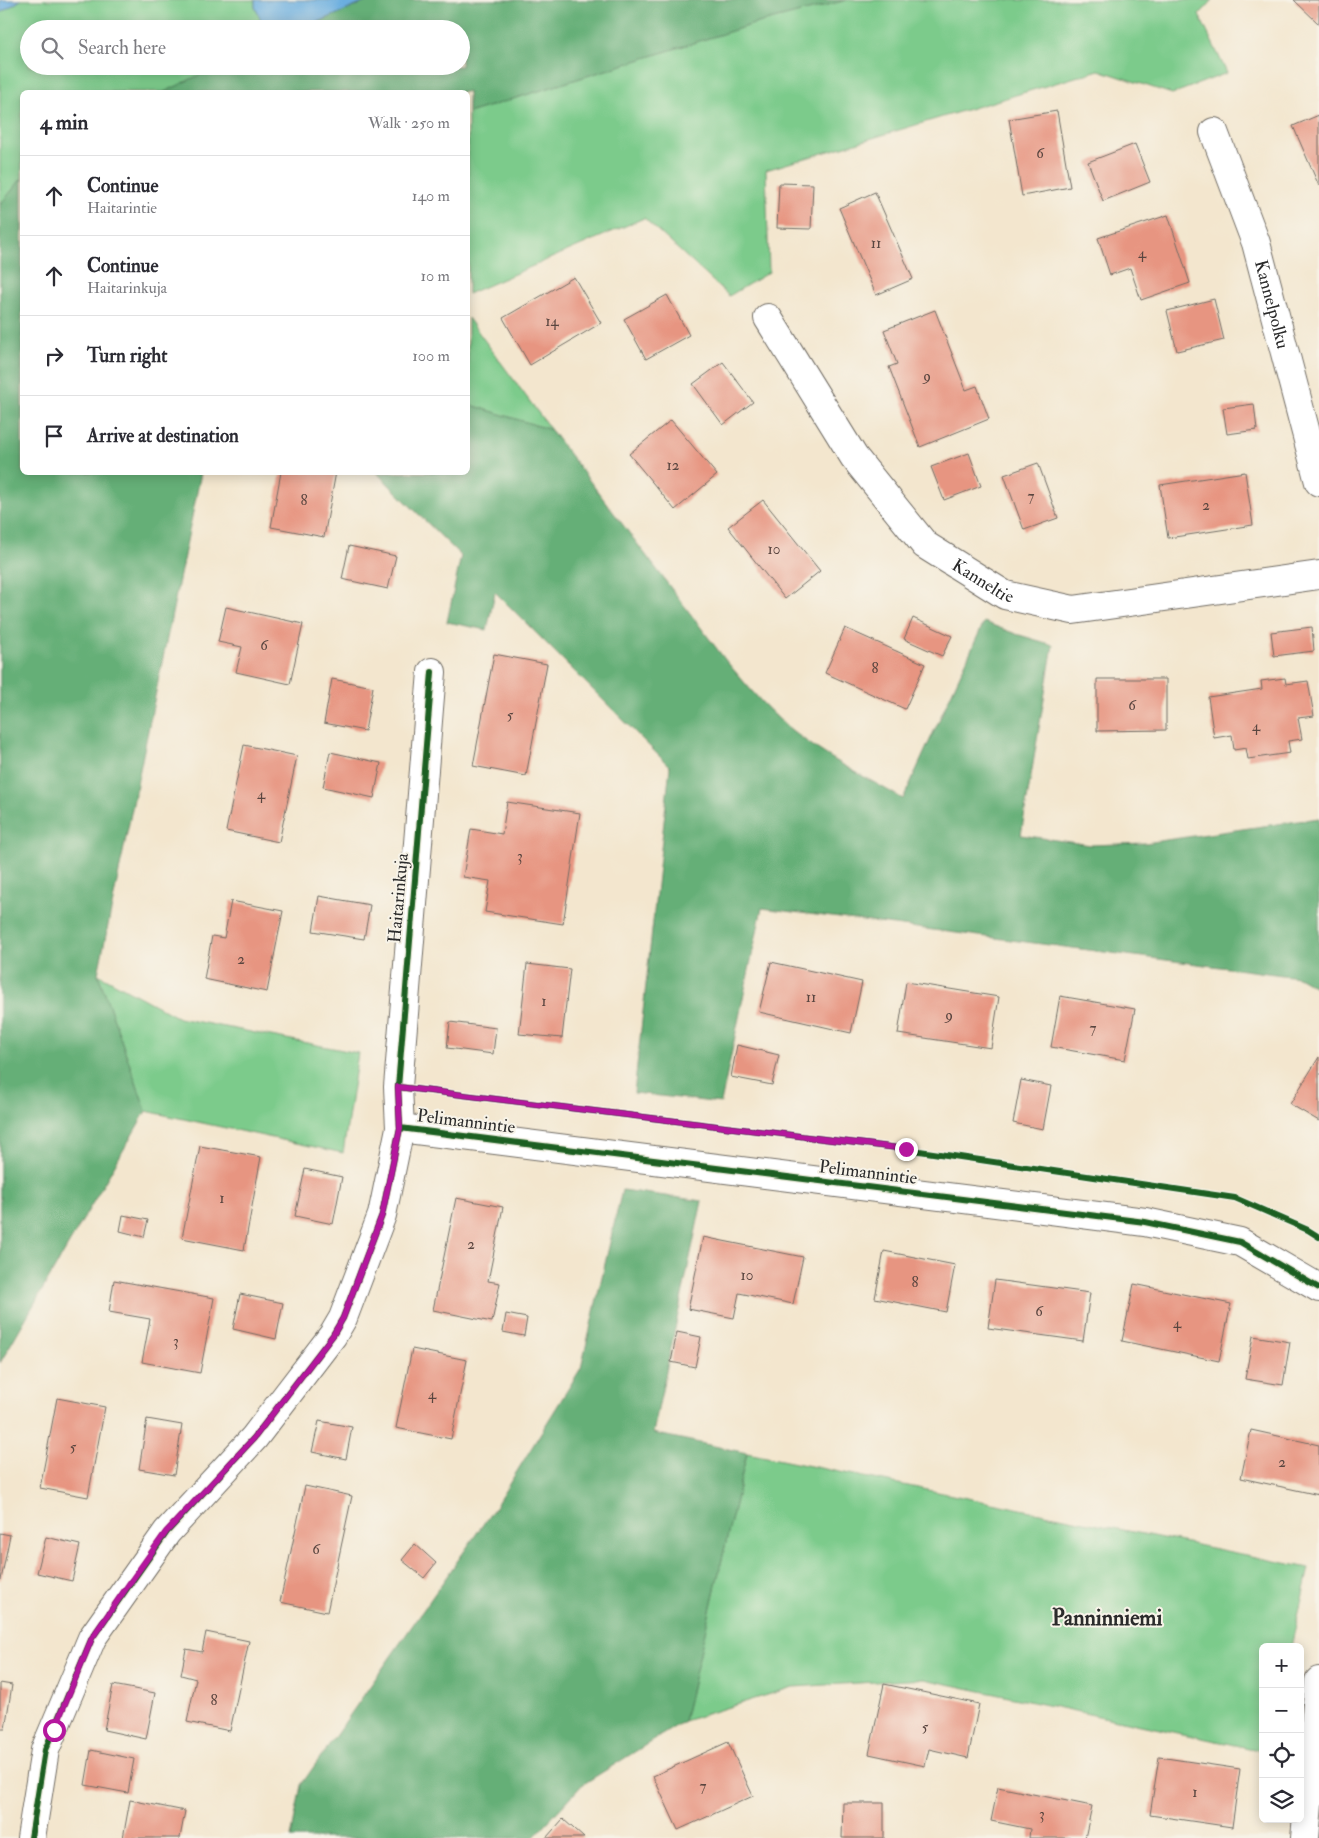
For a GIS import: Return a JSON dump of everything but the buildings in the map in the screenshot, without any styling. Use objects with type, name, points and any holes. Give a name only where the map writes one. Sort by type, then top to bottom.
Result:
[{"type":"street","name":"Kannelpolku","points":[[1214,132],[1256,243],[1319,482]]},
{"type":"street","name":"Kanneltie","points":[[768,318],[854,457],[925,545],[1005,596],[1073,610],[1319,575]]},
{"type":"street","name":"Haitarinkuja","points":[[31,1838],[46,1750],[92,1638],[166,1532],[254,1438],[333,1335],[343,1318],[382,1215],[400,1128],[398,1087],[432,672]]},
{"type":"street","name":"Pelimannintie","points":[[400,1128],[1145,1222],[1240,1242],[1319,1288]]},
{"type":"street","points":[[1304,1838],[1319,1681]]},
{"type":"green space","points":[[21,0],[255,0],[255,7],[261,20],[20,20],[20,75],[201,75],[170,90],[20,90],[20,180],[0,205],[0,13]]},
{"type":"green space","points":[[370,0],[847,0],[754,24],[470,112],[470,90],[168,90],[199,75],[470,75],[470,20],[323,20]]},
{"type":"green space","points":[[847,0],[1213,0],[1199,15],[1227,73],[1172,94],[1099,70],[766,170],[769,272],[729,296],[644,218],[470,293],[470,112],[754,24]]},
{"type":"green space","points":[[20,180],[20,475],[201,475],[98,974],[146,1111],[0,1363],[0,205]]},
{"type":"green space","points":[[470,321],[551,430],[470,405]]},
{"type":"green space","points":[[470,405],[551,430],[727,662],[764,704],[788,727],[815,747],[903,799],[984,622],[1053,645],[1021,835],[1091,845],[1145,843],[1319,818],[1319,989],[1298,977],[762,908],[721,1103],[634,1093],[670,767],[495,592],[487,630],[447,622],[461,556],[379,475],[470,475]]},
{"type":"green space","points":[[98,974],[179,1018],[358,1053],[343,1153],[146,1111]]},
{"type":"green space","points":[[622,1190],[702,1201],[653,1433],[747,1453],[684,1721],[582,1785],[533,1838],[291,1838],[301,1785],[493,1510],[581,1368]]},
{"type":"green space","points":[[747,1453],[1309,1568],[1292,1643],[1259,1643],[1259,1750],[924,1679],[793,1687],[684,1721]]},
{"type":"water","points":[[0,0],[21,0],[0,13]]},
{"type":"water","points":[[255,0],[370,0],[323,20],[261,20],[255,7]]},
{"type":"cycle path","points":[[31,1838],[45,1750],[92,1638],[167,1532],[254,1438],[333,1335],[343,1318],[382,1215],[400,1128],[398,1087],[432,672]]},
{"type":"cycle path","points":[[398,1087],[906,1149],[1235,1198],[1308,1230],[1319,1237]]},
{"type":"cycle path","points":[[400,1128],[1145,1222],[1240,1242],[1319,1288]]},
{"type":"district","name":"Panninniemi","points":[[1107,1617]]},
{"type":"route","points":[[54,1730],[92,1638],[129,1584],[166,1532],[254,1438],[333,1335],[343,1318],[382,1215],[400,1128],[398,1087],[906,1149]]}]
